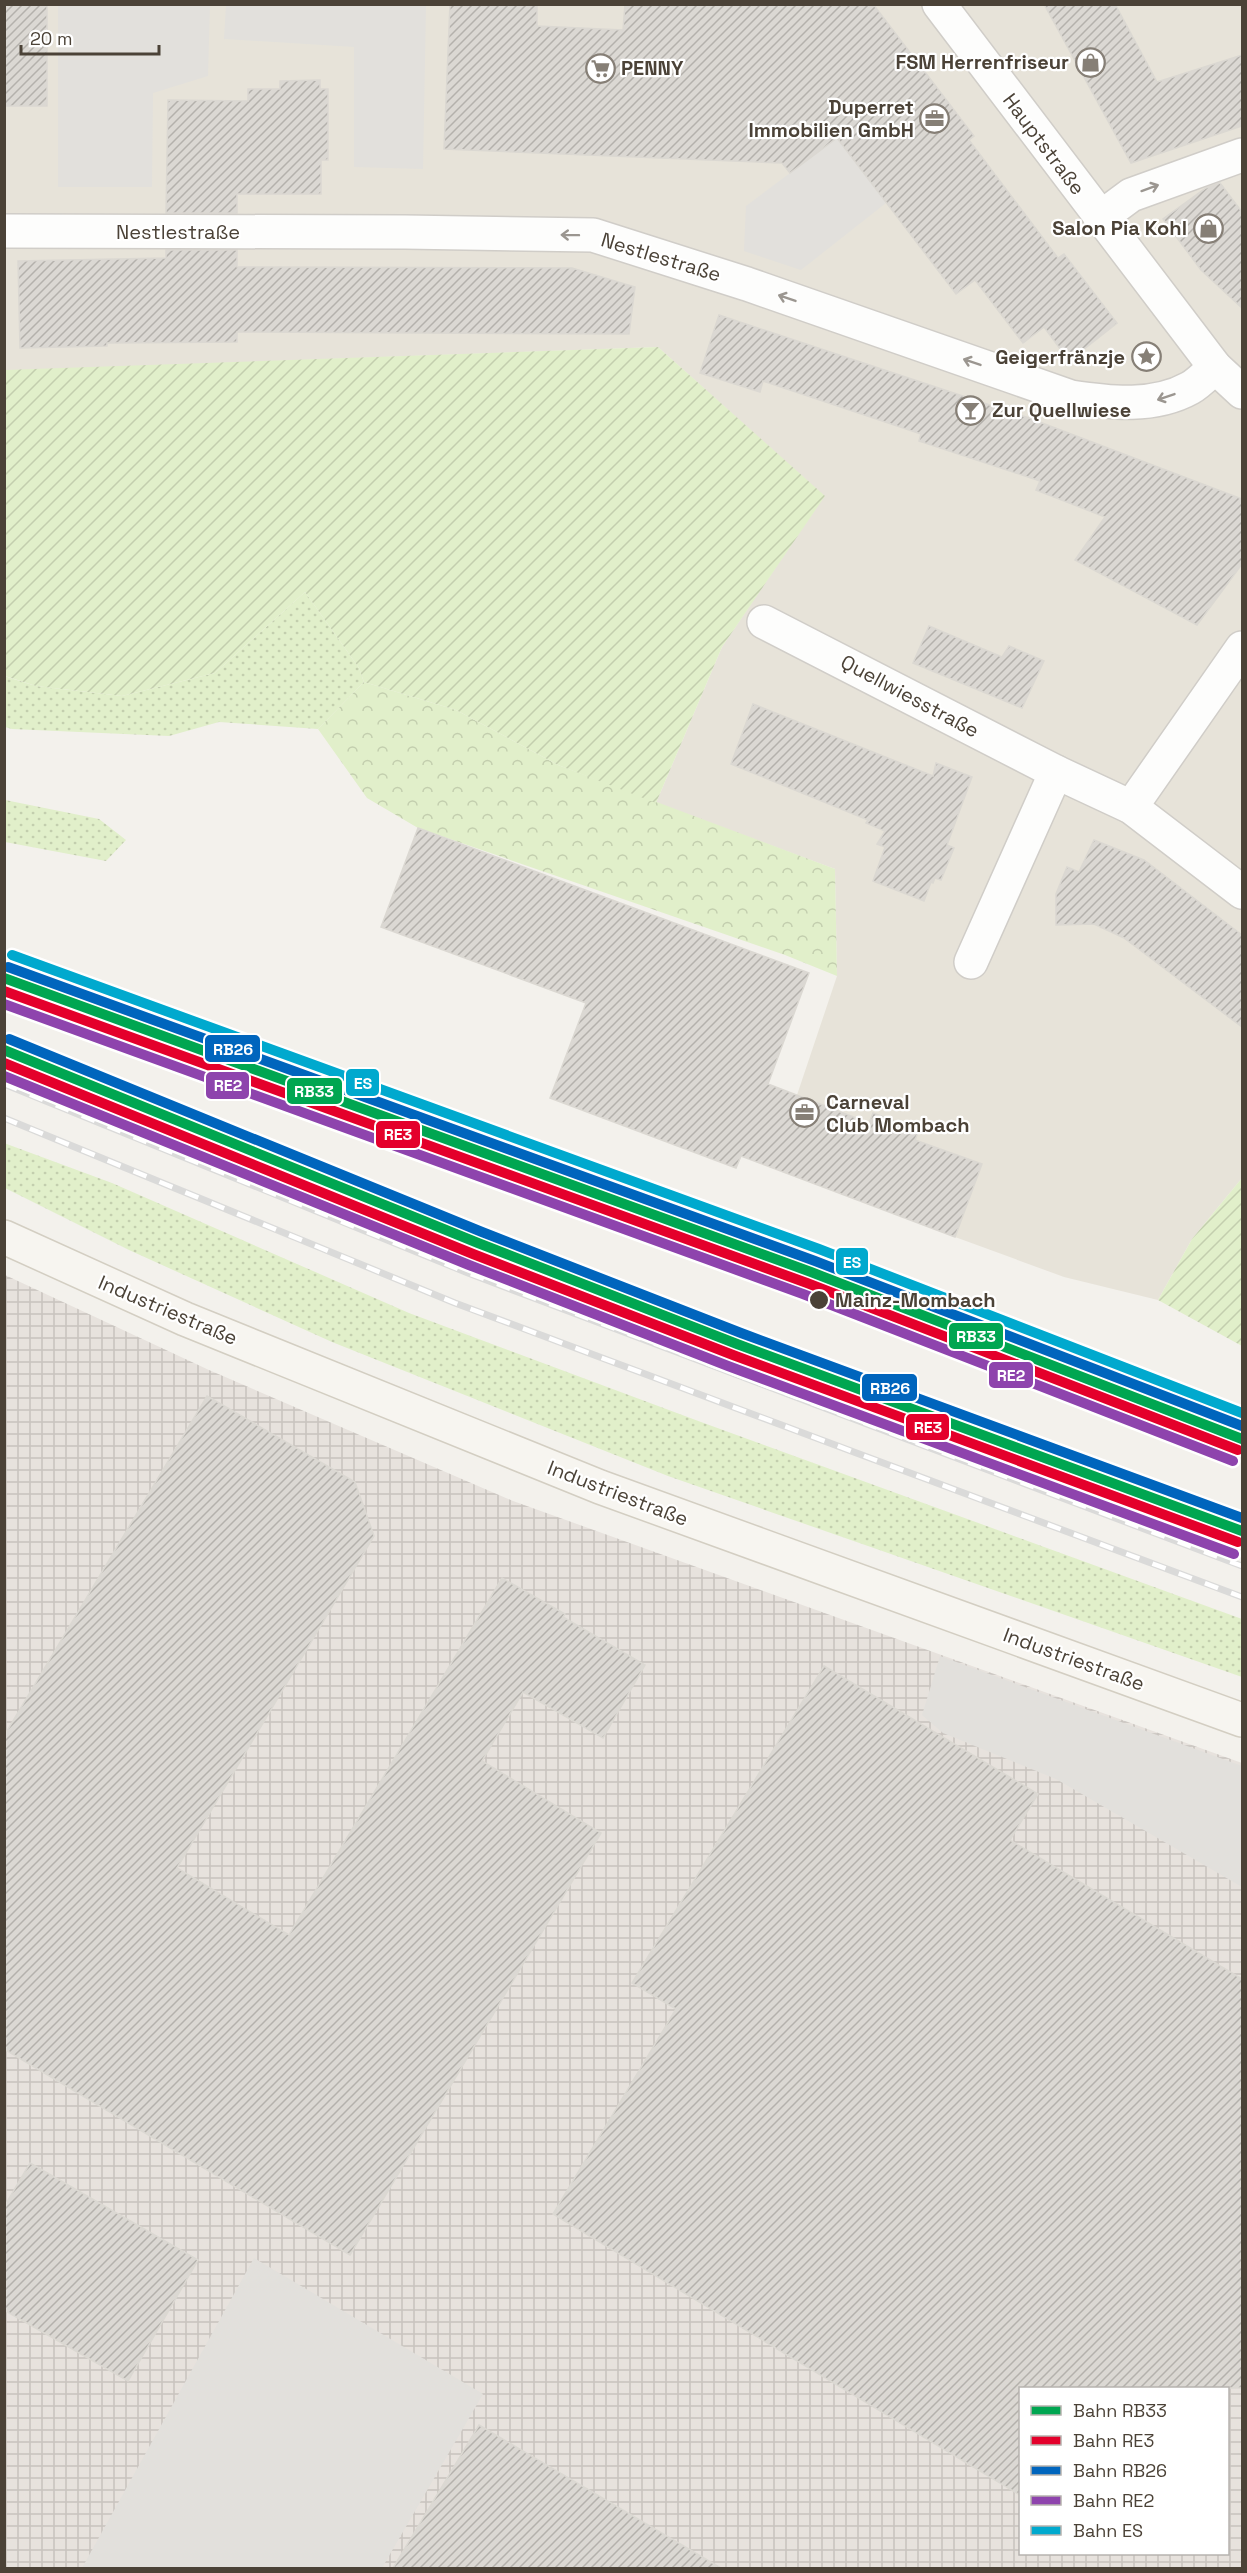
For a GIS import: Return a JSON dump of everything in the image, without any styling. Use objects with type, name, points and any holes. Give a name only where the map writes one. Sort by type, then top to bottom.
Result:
[{"type":"street","name":"Hauptstraße","points":[[939,4],[1215,367],[1242,392]]},
{"type":"street","points":[[1100,218],[1131,195],[1242,155]]},
{"type":"street","name":"Nestlestraße","points":[[4,231],[405,231],[593,235],[747,284],[1071,397],[1114,403],[1157,400],[1190,388],[1215,367]]},
{"type":"street","name":"Quellwiesstraße","points":[[764,622],[1056,772],[1131,807],[1242,892]]},
{"type":"street","points":[[1131,807],[1242,648]]},
{"type":"street","points":[[971,962],[1056,772]]},
{"type":"street","name":"Industriestraße","points":[[4,1237],[185,1319],[600,1487],[1242,1720]]},
{"type":"shaded area","points":[[5,5],[1242,5],[1242,1178],[1192,1239],[1158,1300],[1064,1277],[955,1237],[982,1164],[915,1140],[918,1131],[873,1114],[869,1123],[797,1095],[837,976],[835,869],[656,803],[722,647],[824,496],[658,347],[5,371]]},
{"type":"shaded area","points":[[58,5],[210,5],[208,76],[153,93],[152,187],[58,187]]},
{"type":"shaded area","points":[[226,5],[426,5],[423,169],[354,167],[354,47],[224,39]]},
{"type":"shaded area","points":[[837,138],[886,203],[801,270],[744,251],[746,206]]},
{"type":"shaded area","points":[[5,1275],[209,1370],[513,1501],[1242,1763],[1242,2568],[5,2568]]},
{"type":"shaded area","points":[[940,1656],[1242,1766],[1242,1887],[1056,1779],[943,1733],[922,1715]]},
{"type":"shaded area","points":[[254,2258],[483,2394],[382,2568],[82,2568]]},
{"type":"green space","points":[[658,347],[825,496],[722,647],[656,803],[558,765],[456,710],[364,682],[359,668],[305,592],[215,673],[122,696],[36,686],[5,676],[5,370]]},
{"type":"green space","points":[[305,592],[359,668],[364,682],[318,729],[219,722],[169,736],[5,727],[4,676],[36,686],[122,696],[215,673]]},
{"type":"green space","points":[[364,682],[456,710],[558,765],[835,869],[837,976],[785,955],[418,828],[367,798],[318,729]]},
{"type":"green space","points":[[5,800],[99,819],[126,840],[106,861],[5,842]]},
{"type":"green space","points":[[4,1143],[112,1183],[409,1313],[1242,1619],[1242,1677],[668,1476],[332,1342],[129,1250],[5,1188]]},
{"type":"green space","points":[[1242,1178],[1242,1346],[1158,1300],[1192,1239]]},
{"type":"building","points":[[4,4],[47,4],[47,106],[4,106]]},
{"type":"building","points":[[450,4],[537,4],[537,26],[623,30],[625,4],[873,4],[974,136],[969,140],[1058,258],[1064,254],[1117,323],[1069,361],[1044,327],[1023,343],[975,280],[956,294],[837,138],[790,173],[782,163],[444,149]]},
{"type":"building","points":[[1044,4],[1115,4],[1157,82],[1242,55],[1242,126],[1131,163]]},
{"type":"building","points":[[320,80],[320,89],[328,89],[328,160],[321,160],[321,194],[237,194],[237,213],[166,213],[168,100],[248,101],[248,89],[280,89],[280,81]]},
{"type":"building","points":[[1220,183],[1242,212],[1242,308],[1201,270],[1163,219],[1206,188]]},
{"type":"building","points":[[166,250],[237,250],[237,267],[572,268],[635,287],[629,334],[237,332],[237,342],[107,343],[107,346],[20,348],[18,261],[166,258]]},
{"type":"building","points":[[719,315],[1029,418],[1242,499],[1242,564],[1197,625],[1075,560],[1105,517],[1036,490],[1040,481],[919,441],[921,434],[763,381],[760,392],[700,373]]},
{"type":"building","points":[[929,626],[1002,657],[1009,646],[1044,661],[1022,708],[913,663]]},
{"type":"building","points":[[753,704],[933,776],[936,763],[972,777],[947,845],[954,848],[941,880],[935,878],[933,883],[931,882],[924,901],[873,881],[885,847],[877,844],[885,831],[866,823],[868,820],[731,764]]},
{"type":"building","points":[[418,828],[809,973],[768,1084],[869,1123],[873,1113],[919,1130],[915,1140],[982,1164],[955,1237],[741,1156],[736,1168],[550,1098],[586,1003],[381,927]]},
{"type":"building","points":[[1094,840],[1144,860],[1242,935],[1242,1027],[1124,938],[1094,924],[1056,925],[1056,894],[1067,867],[1079,872]]},
{"type":"building","points":[[207,1396],[355,1482],[374,1536],[177,1868],[289,1935],[502,1578],[565,1614],[563,1617],[645,1665],[603,1738],[523,1692],[482,1761],[601,1833],[350,2255],[4,2049],[4,1736]]},
{"type":"building","points":[[824,1666],[1038,1794],[1010,1840],[1242,1979],[1242,2388],[1019,2387],[1019,2494],[553,2214],[676,2009],[632,1983]]},
{"type":"building","points":[[30,2163],[198,2260],[128,2381],[4,2310],[4,2207]]},
{"type":"building","points":[[479,2425],[721,2568],[393,2568]]},
{"type":"railway","points":[[4,1084],[468,1273],[1242,1566]]},
{"type":"railway","points":[[4,1118],[455,1303],[1242,1597]]},
{"type":"rail line","name":"ES","points":[[12,955],[819,1249],[1242,1413]]},
{"type":"rail line","name":"RB26","points":[[8,967],[815,1261],[1242,1426]]},
{"type":"rail line","name":"RB33","points":[[4,978],[811,1272],[1242,1439]]},
{"type":"rail line","name":"RE3","points":[[4,991],[807,1283],[1238,1450]]},
{"type":"rail line","name":"RE2","points":[[4,1004],[803,1294],[1233,1461]]},
{"type":"rail line","name":"RB26","points":[[9,1039],[482,1232],[741,1333],[1242,1518]]},
{"type":"rail line","name":"RB33","points":[[4,1050],[478,1243],[737,1344],[1242,1531]]},
{"type":"rail line","name":"RE3","points":[[4,1063],[473,1254],[733,1355],[1238,1542]]},
{"type":"rail line","name":"RE2","points":[[4,1076],[469,1265],[728,1366],[1234,1554]]},
{"type":"place","name":"FSM Herrenfriseur","points":[[1090,62]]},
{"type":"place","name":"PENNY","points":[[600,68]]},
{"type":"place","name":"Duperret Immobilien GmbH","points":[[935,119]]},
{"type":"place","name":"Salon Pia Kohl","points":[[1208,228]]},
{"type":"place","name":"Geigerfränzje","points":[[1146,357]]},
{"type":"place","name":"Zur Quellwiese","points":[[971,410]]},
{"type":"place","name":"Carneval Club Mombach","points":[[805,1113]]},
{"type":"place","name":"Mainz-Mombach","points":[[819,1300]]}]
